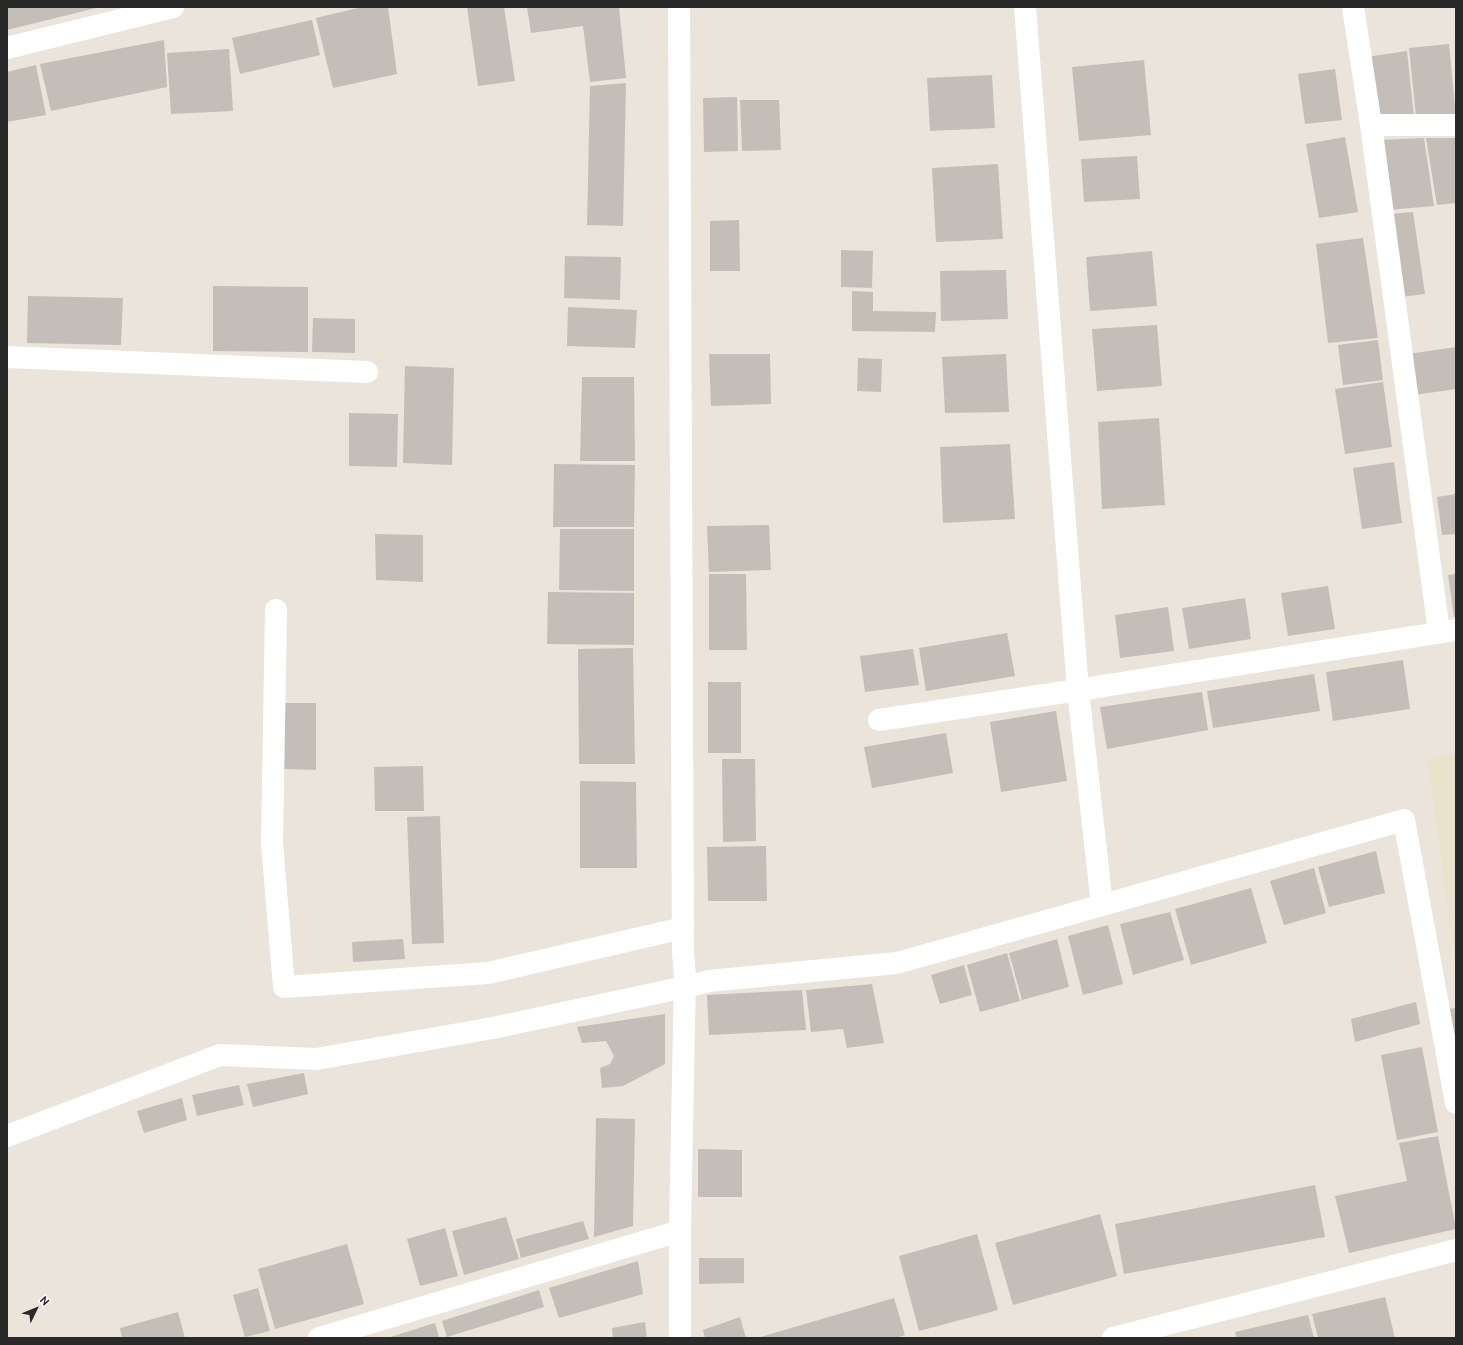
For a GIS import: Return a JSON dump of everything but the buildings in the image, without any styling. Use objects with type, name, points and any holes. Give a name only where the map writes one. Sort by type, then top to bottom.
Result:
[{"type":"street","points":[[7,48],[173,7]]},
{"type":"street","points":[[679,7],[683,952],[685,982],[680,1231],[680,1338]]},
{"type":"street","points":[[1025,7],[1078,690],[1102,905]]},
{"type":"street","points":[[879,720],[1448,631],[1353,7]]},
{"type":"street","points":[[1371,125],[1456,125]]},
{"type":"street","points":[[7,357],[366,372]]},
{"type":"street","points":[[276,610],[272,843],[284,987],[488,972],[683,928]]},
{"type":"street","points":[[7,1136],[220,1055],[316,1059],[493,1028],[685,982],[897,964],[1404,820],[1456,1103]]},
{"type":"street","points":[[319,1338],[680,1231]]},
{"type":"street","points":[[1112,1338],[1456,1250]]},
{"type":"shaded area","points":[[1456,753],[1456,970],[1428,759]]}]
